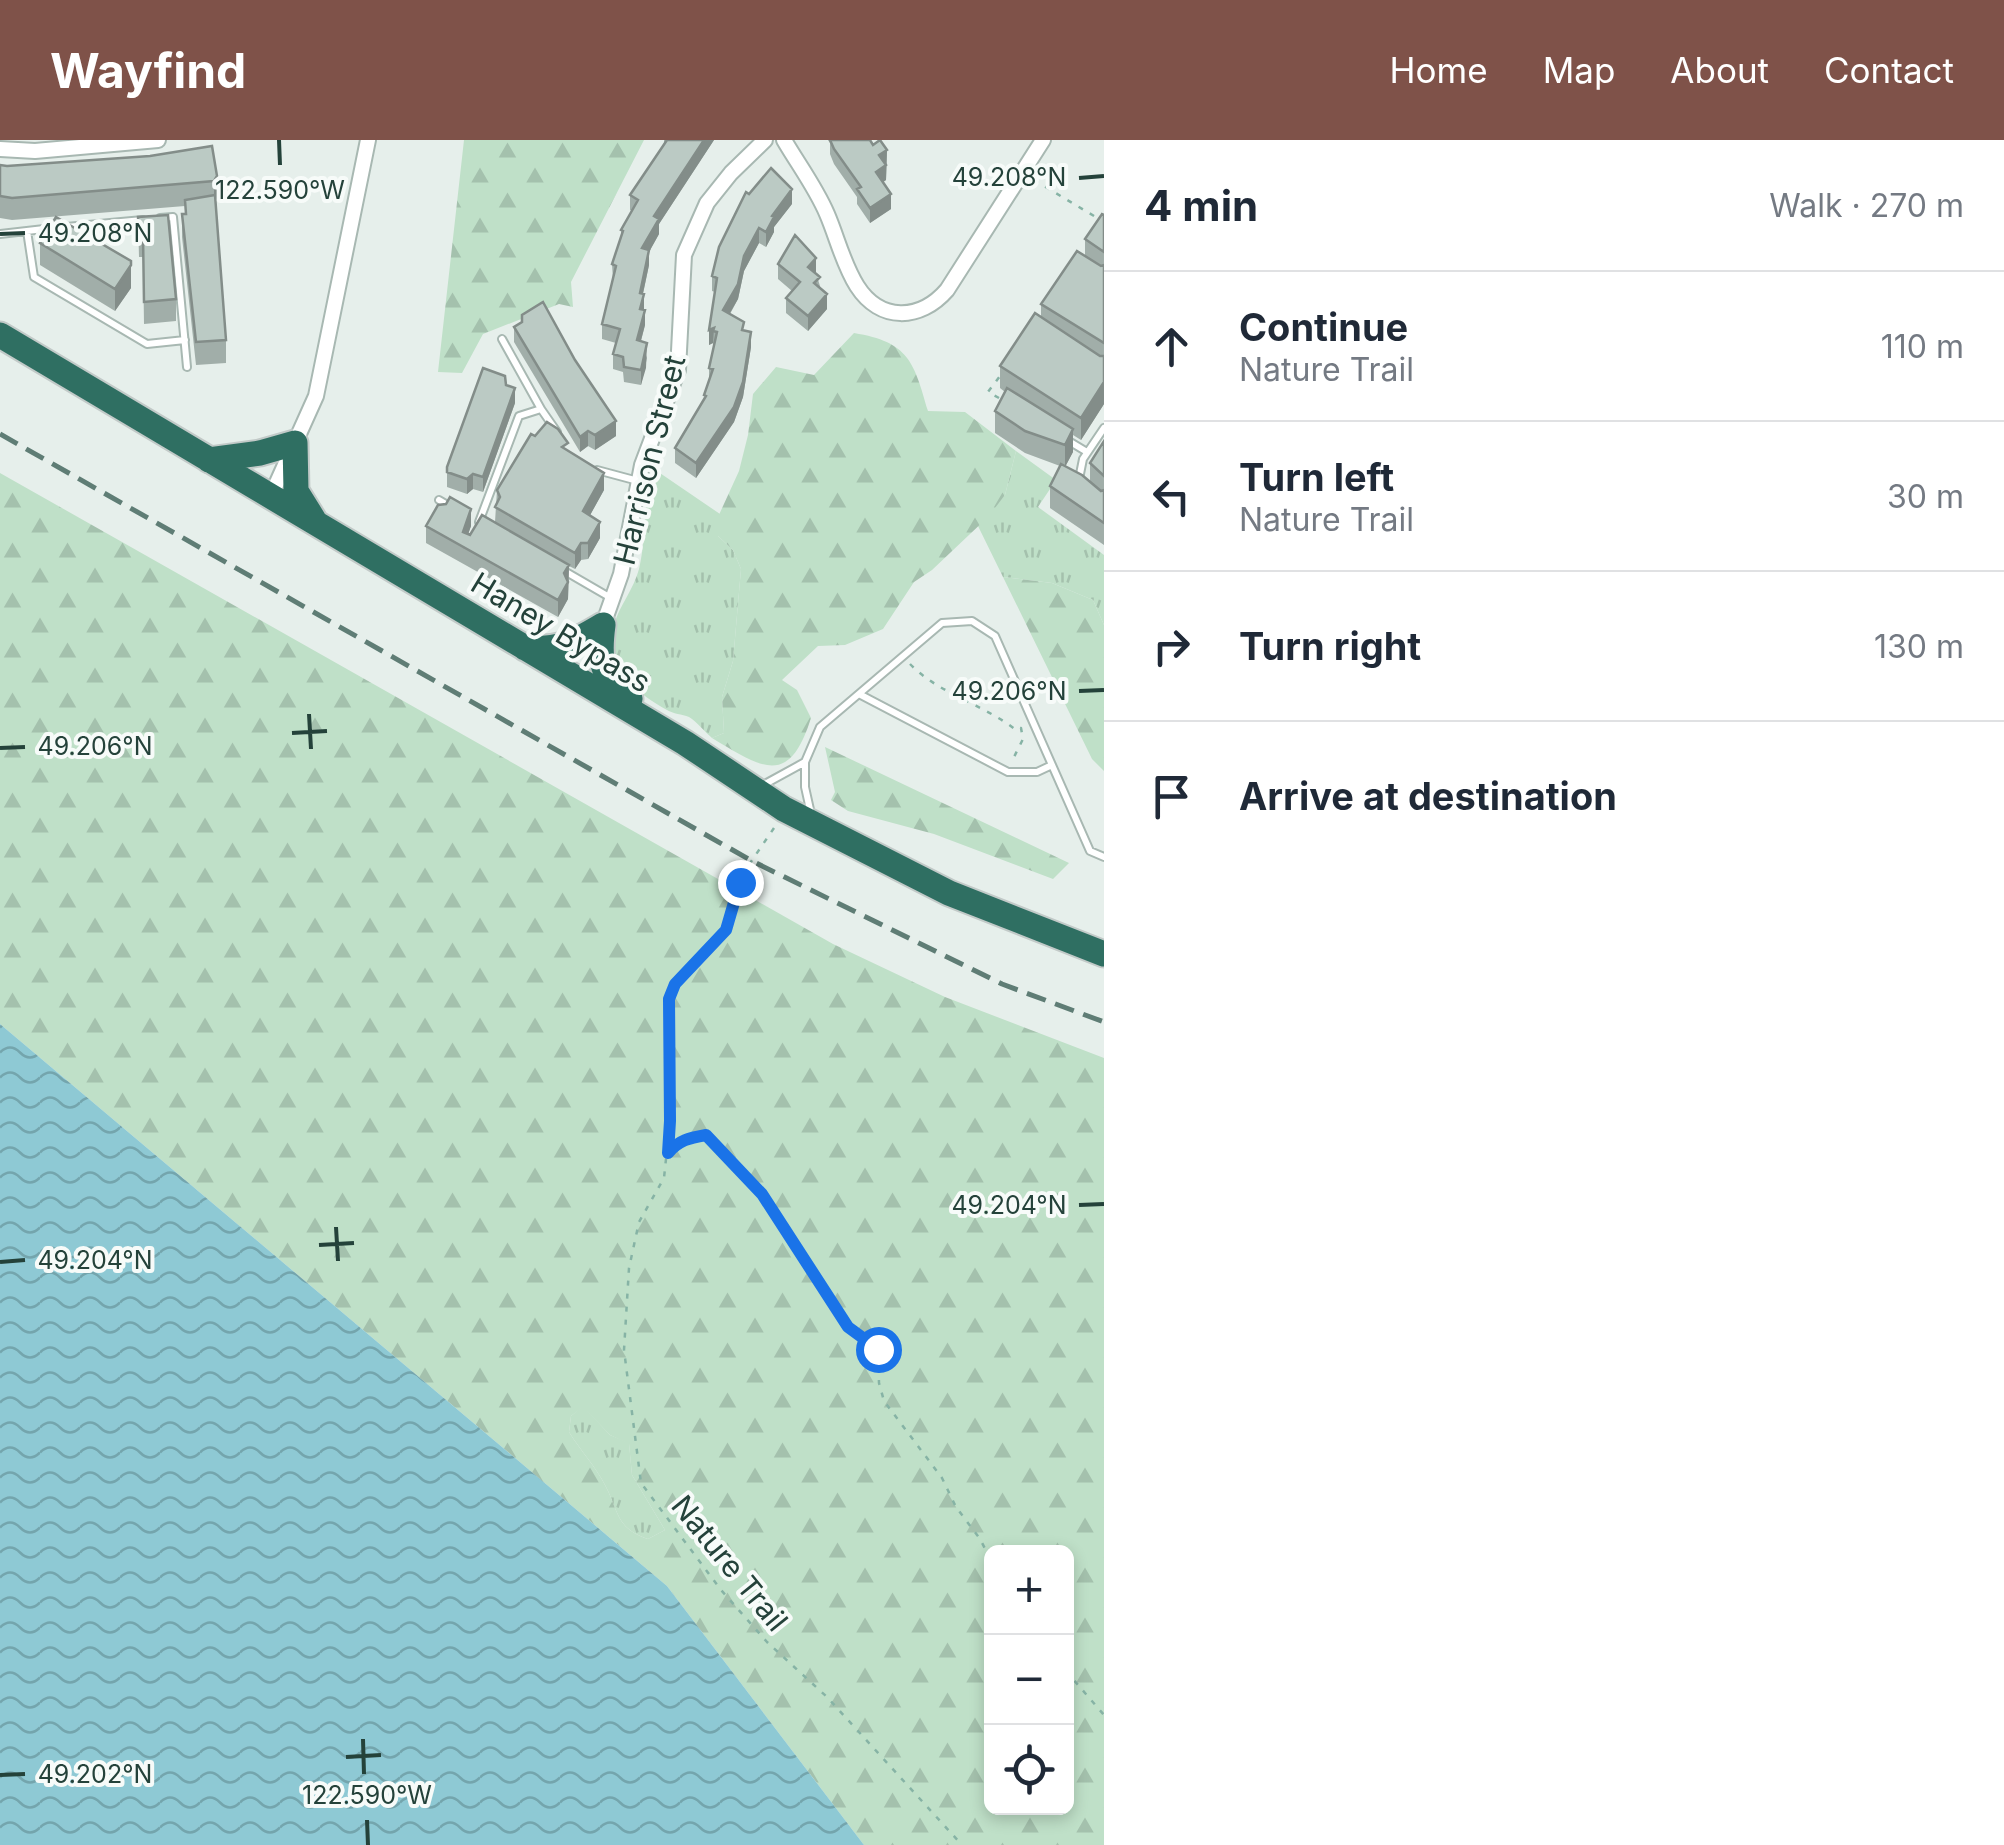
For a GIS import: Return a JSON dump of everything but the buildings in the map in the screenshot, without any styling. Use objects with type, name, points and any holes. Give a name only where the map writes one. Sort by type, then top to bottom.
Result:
[{"type":"highway","name":"Haney Bypass","points":[[0,335],[684,743],[784,809],[949,893],[1104,954]]},
{"type":"highway","points":[[210,460],[295,443],[296,491],[316,523]]},
{"type":"highway","points":[[525,648],[562,647],[603,625]]},
{"type":"highway","points":[[603,625],[599,654],[609,682],[684,743]]},
{"type":"street","points":[[0,149],[35,151],[158,140]]},
{"type":"street","points":[[271,496],[316,396],[368,140]]},
{"type":"street","name":"Harrison Street","points":[[603,625],[621,574],[642,465],[678,370],[684,255],[707,203],[766,140]]},
{"type":"street","points":[[784,140],[826,210],[857,286],[883,311],[899,315],[916,313],[935,304],[947,290],[1043,140]]},
{"type":"lane","points":[[0,234],[189,214]]},
{"type":"lane","points":[[173,217],[186,367]]},
{"type":"lane","points":[[27,231],[34,276],[147,344],[184,340]]},
{"type":"lane","points":[[502,339],[560,436]]},
{"type":"lane","points":[[478,522],[519,416],[541,409]]},
{"type":"lane","points":[[1080,486],[1078,476],[1087,452],[1104,428]]},
{"type":"lane","points":[[1058,434],[1087,452]]},
{"type":"lane","points":[[580,464],[639,482]]},
{"type":"lane","points":[[439,500],[494,531]]},
{"type":"lane","points":[[557,567],[612,598]]},
{"type":"lane","points":[[814,824],[806,788],[806,762],[820,727],[942,623],[972,621],[995,636],[1090,851],[1104,858]]},
{"type":"lane","points":[[859,694],[1007,772],[1036,772],[1052,766]]},
{"type":"lane","points":[[756,790],[771,778],[806,762]]},
{"type":"path","points":[[1032,179],[1104,221],[1097,230]]},
{"type":"path","points":[[999,398],[988,392],[1005,370]]},
{"type":"path","points":[[902,657],[924,680],[1016,730],[1021,728],[1023,739],[1007,772]]},
{"type":"path","name":"Nature Trail","points":[[784,809],[746,869],[726,930],[675,984],[669,999],[668,1153],[664,1178],[639,1222],[628,1268],[624,1350],[641,1483],[721,1590],[962,1845]]},
{"type":"path","points":[[668,1153],[677,1142],[706,1135],[762,1194],[848,1327],[878,1349],[884,1400],[942,1478],[984,1550]]},
{"type":"path","points":[[1074,1680],[1104,1715]]},
{"type":"green space","points":[[464,140],[644,140],[571,282],[573,307],[559,304],[483,334],[462,373],[438,372]]},
{"type":"green space","points":[[854,333],[887,342],[906,357],[928,411],[965,412],[1016,451],[1005,495],[988,517],[914,582],[883,629],[845,645],[818,646],[782,680],[797,690],[811,718],[793,755],[772,766],[745,757],[712,738],[724,733],[722,697],[733,661],[741,569],[733,550],[718,536],[718,517],[739,471],[753,394],[776,367],[814,375]]},
{"type":"green space","points":[[1016,451],[1056,480],[1038,507],[1104,555],[1104,625],[1093,600],[1052,583],[1003,577],[978,526],[1005,495]]},
{"type":"green space","points":[[654,469],[720,514],[718,536],[733,550],[741,569],[733,661],[722,697],[724,733],[712,738],[689,717],[669,711],[643,695],[624,675],[613,652],[614,625],[639,569]]},
{"type":"green space","points":[[0,473],[833,944],[945,997],[1104,1058],[1104,1845],[864,1845],[667,1586],[0,1024]],"holes":[[[583,1407],[610,1435],[629,1444],[632,1475],[665,1530],[648,1539],[629,1530],[619,1518],[601,1478],[569,1432],[571,1416]]]},
{"type":"green space","points":[[1003,577],[1052,583],[1093,600],[1104,625],[1104,771],[1092,759]]},
{"type":"green space","points":[[825,747],[1069,863],[1053,879],[934,834],[848,811],[831,800],[835,792]]},
{"type":"green space","points":[[583,1406],[610,1435],[629,1443],[632,1475],[665,1530],[648,1539],[629,1530],[619,1518],[601,1478],[569,1432],[571,1416]]},
{"type":"water","points":[[0,1024],[667,1586],[864,1845],[0,1845]]},
{"type":"railway","points":[[0,434],[752,861],[1002,984],[1104,1022]]},
{"type":"route","points":[[740,882],[726,930],[675,984],[669,999],[668,1153],[677,1142],[706,1135],[716,1144],[762,1194],[848,1327],[878,1349]]}]
